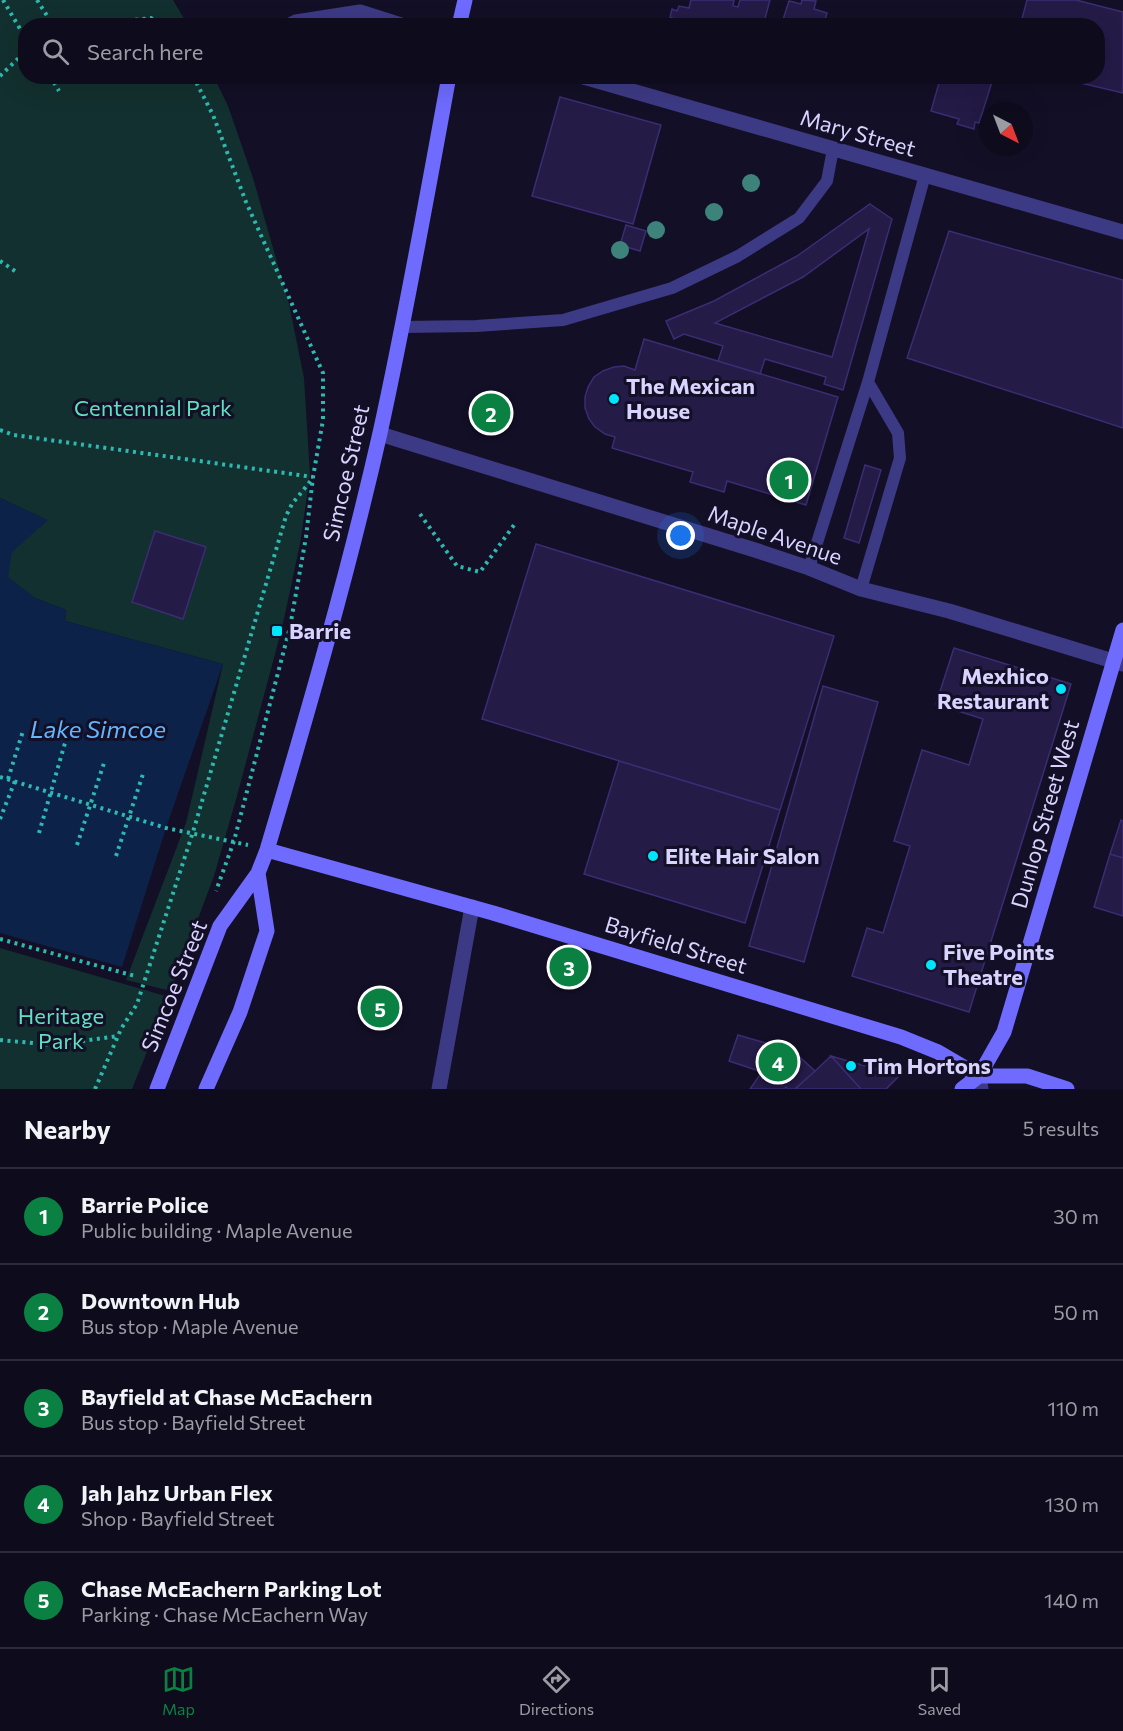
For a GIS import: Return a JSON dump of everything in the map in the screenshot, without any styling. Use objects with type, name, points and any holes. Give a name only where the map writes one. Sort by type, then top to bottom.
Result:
[{"type":"main road","points":[[461,18],[465,0]]},
{"type":"main road","name":"Simcoe Street","points":[[157,1089],[220,926],[258,873],[267,850],[331,632],[380,434],[448,84]]},
{"type":"main road","name":"Dunlop Street West","points":[[980,1082],[1004,1032],[1118,663],[1123,630]]},
{"type":"main road","name":"Bayfield Street","points":[[267,850],[472,907],[901,1037],[938,1052],[980,1082]]},
{"type":"main road","points":[[206,1089],[240,1012],[267,931],[258,873]]},
{"type":"main road","points":[[962,1089],[980,1082],[1027,1076],[1067,1089]]},
{"type":"street","points":[[322,18],[360,12],[379,18]]},
{"type":"street","name":"Mary Street","points":[[608,84],[1123,232]]},
{"type":"street","name":"Maple Avenue","points":[[380,434],[808,568],[861,589],[949,611],[1118,663]]},
{"type":"street","points":[[439,1089],[472,907]]},
{"type":"lane","points":[[402,327],[476,326],[563,320],[672,288],[738,256],[799,218],[827,181],[833,149]]},
{"type":"lane","points":[[808,568],[868,382],[925,175]]},
{"type":"lane","points":[[861,589],[900,458],[898,433],[868,382]]},
{"type":"path","points":[[3,0],[18,25]]},
{"type":"path","points":[[37,0],[49,18]]},
{"type":"path","points":[[0,76],[18,59]]},
{"type":"path","points":[[55,84],[59,91]]},
{"type":"path","points":[[197,84],[213,115],[246,202],[323,373],[323,420],[290,627],[234,841],[214,897]]},
{"type":"path","points":[[0,261],[18,273]]},
{"type":"path","points":[[0,430],[14,435],[313,477]]},
{"type":"path","points":[[95,1089],[118,1036],[137,1004],[193,832],[286,516],[292,504],[313,477]]},
{"type":"path","points":[[420,514],[457,566],[480,572],[514,525]]},
{"type":"path","points":[[8,779],[23,731]]},
{"type":"path","points":[[39,833],[52,793],[64,743]]},
{"type":"path","points":[[77,845],[104,763]]},
{"type":"path","points":[[116,856],[143,774]]},
{"type":"path","points":[[0,777],[166,828],[193,832],[267,850]]},
{"type":"path","points":[[0,819],[15,781]]},
{"type":"path","points":[[0,939],[135,976]]},
{"type":"path","points":[[0,1040],[54,1045],[118,1036]]},
{"type":"green space","name":"Centennial Park","points":[[0,0],[173,0],[184,18],[18,18],[18,84],[217,84],[228,106],[253,178],[289,304],[304,378],[310,475],[300,544],[282,628],[214,876],[171,991],[126,980],[186,823],[223,664],[65,621],[66,610],[35,598],[7,577],[11,552],[47,520],[0,498]]},
{"type":"green space","name":"Heritage Park","points":[[0,948],[169,997],[132,1089],[0,1089]]},
{"type":"water","name":"Lake Simcoe","points":[[0,498],[48,520],[12,552],[8,577],[35,598],[66,610],[65,621],[223,664],[166,828],[122,967],[0,933]]},
{"type":"building","points":[[691,0],[734,0],[733,6],[738,7],[740,0],[770,0],[765,18],[670,17],[672,9],[677,11],[679,6],[689,8]]},
{"type":"building","points":[[802,0],[816,1],[814,9],[827,13],[825,18],[784,18],[789,1],[801,4]]},
{"type":"building","points":[[1027,0],[1076,0],[1123,12],[1123,93],[1085,84],[1105,84],[1105,18],[1022,18]]},
{"type":"building","points":[[939,84],[991,84],[986,102],[979,102],[979,123],[975,122],[974,129],[957,124],[959,119],[931,111]]},
{"type":"building","points":[[560,97],[661,125],[633,224],[532,196]]},
{"type":"building","points":[[870,204],[892,219],[843,390],[824,384],[826,377],[765,359],[760,374],[718,361],[723,346],[684,334],[674,339],[666,321],[714,301],[797,256]],"holes":[[[869,229],[832,357],[715,323],[803,277]]]},
{"type":"building","points":[[626,225],[646,231],[640,251],[620,245]]},
{"type":"building","points":[[949,231],[1123,280],[1123,428],[907,358]]},
{"type":"building","points":[[644,339],[838,397],[806,505],[727,481],[724,492],[690,482],[693,472],[612,448],[615,437],[605,434],[589,419],[585,408],[585,397],[594,377],[603,371],[624,366],[635,370]]},
{"type":"building","points":[[865,465],[881,470],[859,543],[844,538]]},
{"type":"building","points":[[155,531],[206,547],[183,619],[132,602]]},
{"type":"building","points":[[536,544],[834,636],[780,810],[482,719]]},
{"type":"building","points":[[954,648],[1071,684],[969,1012],[852,976],[867,928],[883,933],[910,846],[894,841],[922,750],[969,765],[983,719],[936,704]]},
{"type":"building","points":[[823,686],[878,702],[804,962],[749,946]]},
{"type":"building","points":[[619,761],[780,810],[745,923],[584,874]]},
{"type":"building","points":[[1121,820],[1123,821],[1123,858],[1110,854]]},
{"type":"building","points":[[1110,854],[1123,858],[1123,916],[1094,907]]},
{"type":"building","points":[[738,1035],[793,1051],[815,1071],[795,1089],[786,1087],[784,1089],[750,1089],[762,1072],[729,1061]]},
{"type":"building","name":"Tim Hortons","points":[[831,1056],[898,1077],[886,1089],[861,1089]]},
{"type":"building","points":[[831,1056],[861,1089],[795,1089],[815,1071]]},
{"type":"place","name":"The Mexican House","points":[[614,399]]},
{"type":"place","name":"Downtown Hub","points":[[491,413]]},
{"type":"place","name":"Barrie Police","points":[[789,480]]},
{"type":"place","name":"Barrie","points":[[277,631]]},
{"type":"place","name":"Mexhico Restaurant","points":[[1061,689]]},
{"type":"place","name":"Elite Hair Salon","points":[[653,856]]},
{"type":"place","name":"Five Points Theatre","points":[[931,965]]},
{"type":"place","name":"Bayfield at Chase McEachern","points":[[569,967]]},
{"type":"place","name":"Chase McEachern Parking Lot","points":[[380,1008]]},
{"type":"place","name":"Jah Jahz Urban Flex","points":[[778,1062]]},
{"type":"place","name":"Tim Hortons","points":[[851,1066]]}]
